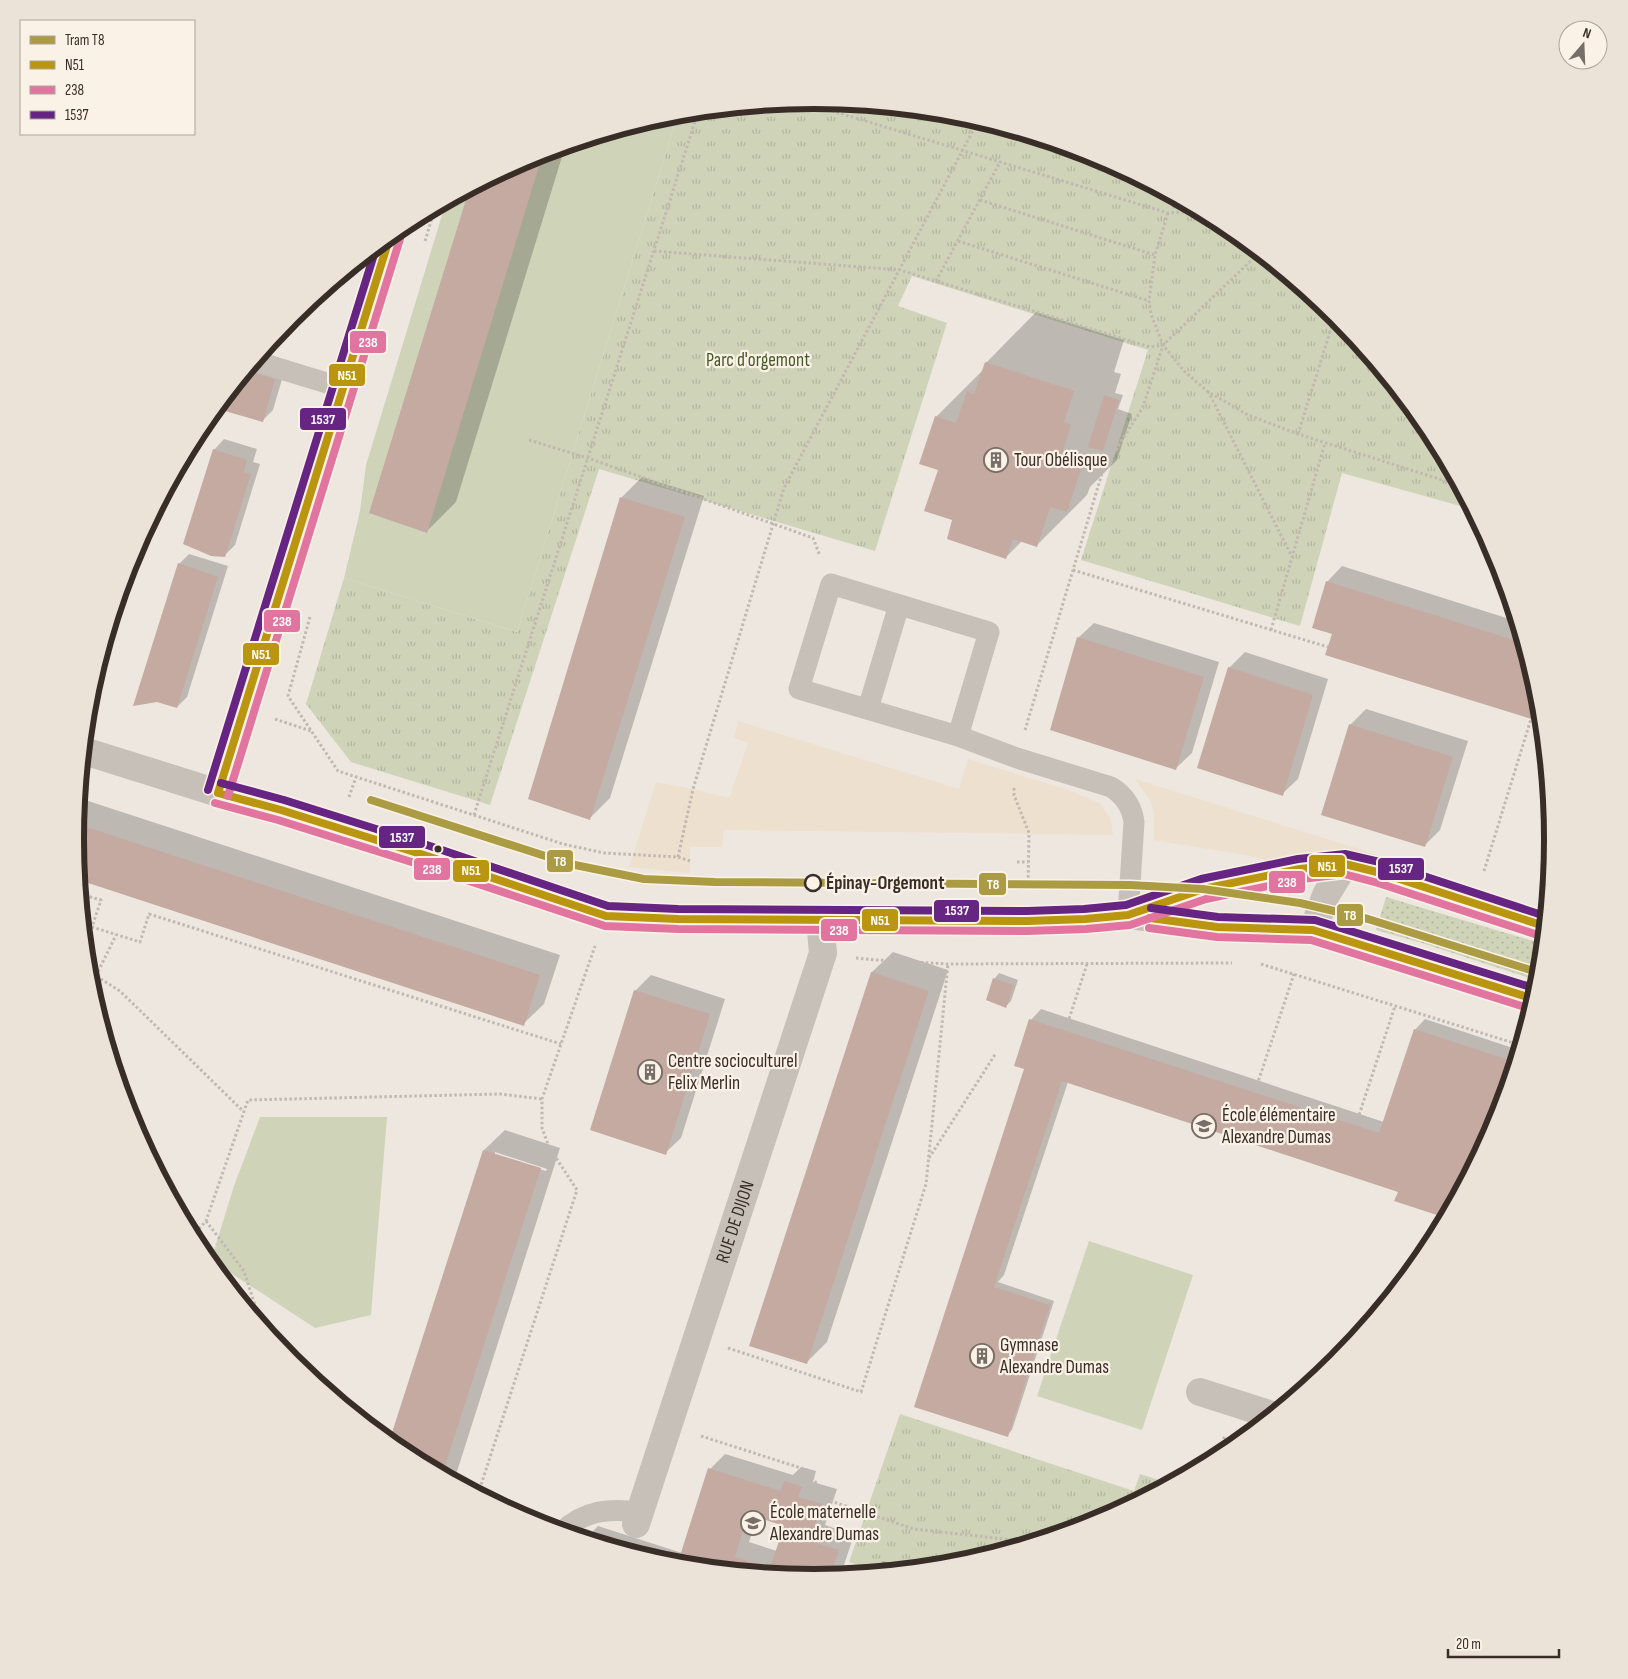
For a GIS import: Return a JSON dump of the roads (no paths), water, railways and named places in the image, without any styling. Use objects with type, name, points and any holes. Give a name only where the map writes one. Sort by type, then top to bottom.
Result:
[{"type":"street","points":[[218,793],[386,247]]},
{"type":"street","points":[[89,753],[218,793],[282,810],[606,916],[678,919],[1027,921],[1086,919],[1128,915],[1217,927],[1313,930],[1527,997]]},
{"type":"street","points":[[1313,930],[1326,895],[1345,864]]},
{"type":"street","points":[[1128,915],[1203,889],[1293,871],[1345,864],[1381,873],[1539,924]]},
{"type":"street","name":"RUE DE DIJON","points":[[637,1518],[823,953],[820,920]]},
{"type":"street","points":[[1200,1392],[1266,1413]]},
{"type":"lane","points":[[261,363],[343,388]]},
{"type":"lane","points":[[958,736],[989,632],[831,584],[800,689],[958,736],[1017,758],[1111,787],[1124,798],[1133,812],[1128,915]]},
{"type":"lane","points":[[868,709],[899,605]]},
{"type":"lane","points":[[567,1527],[572,1522],[594,1512],[618,1509],[637,1518]]},
{"type":"tram line","name":"T8","points":[[371,800],[570,864],[644,879],[715,882],[1130,885],[1203,889],[1300,903],[1368,919],[1532,970]]},
{"type":"place","name":"Tour Obélisque","points":[[996,460]]},
{"type":"place","name":"Épinay-Orgemont","points":[[813,883]]},
{"type":"place","name":"Centre socioculturel Felix Merlin","points":[[650,1072]]},
{"type":"place","name":"École élémentaire Alexandre Dumas","points":[[1204,1126]]},
{"type":"place","name":"Gymnase Alexandre Dumas","points":[[982,1356]]},
{"type":"place","name":"École maternelle Alexandre Dumas","points":[[753,1523]]},
{"type":"park label","name":"Parc d'orgemont","points":[[758,360]]}]
